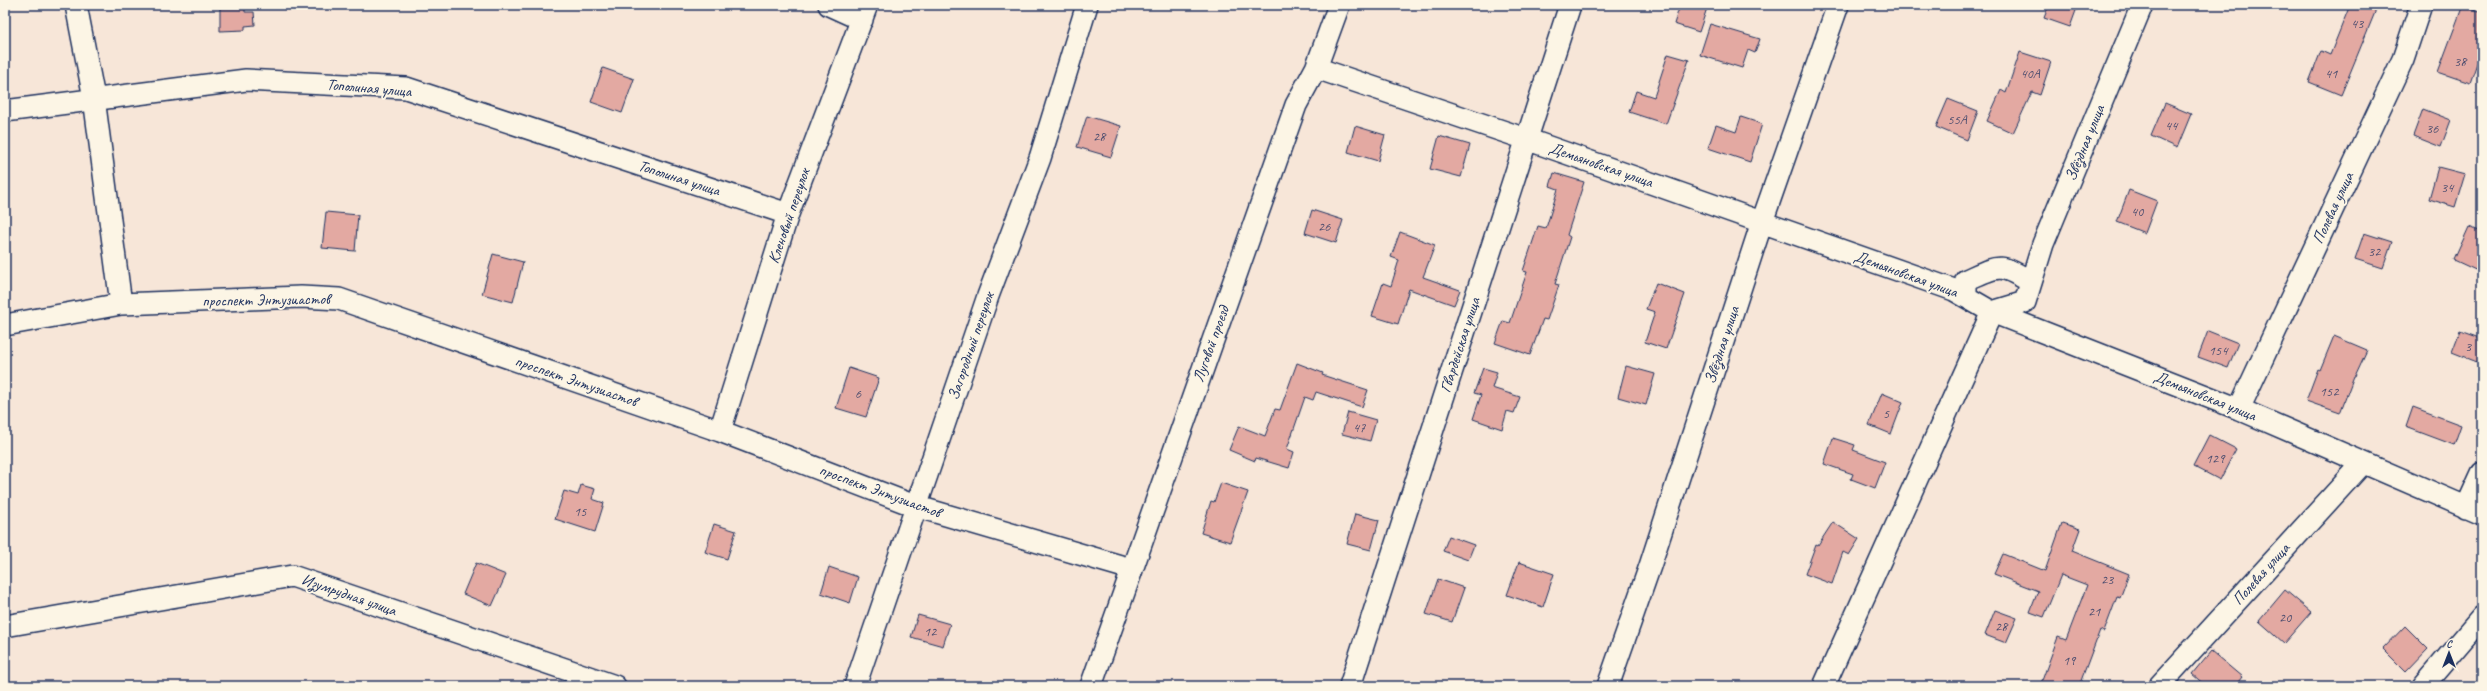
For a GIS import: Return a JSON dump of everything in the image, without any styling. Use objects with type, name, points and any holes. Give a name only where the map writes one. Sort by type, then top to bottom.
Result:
[{"type":"street","points":[[76,5],[94,98],[121,304]]},
{"type":"street","points":[[829,5],[865,12]]},
{"type":"street","name":"Загородный переулок","points":[[855,686],[988,296],[1040,158],[1087,5]]},
{"type":"street","name":"Луговой проезд","points":[[1091,686],[1131,568],[1296,105],[1316,68],[1339,5]]},
{"type":"street","name":"Гвардейская улица","points":[[1350,686],[1570,5]]},
{"type":"street","name":"Звёздная улица","points":[[1608,686],[1650,566],[1762,222],[1838,5]]},
{"type":"street","name":"Звёздная улица","points":[[1992,312],[2025,302],[2043,244],[2142,5]]},
{"type":"street","name":"Полевая улица","points":[[2239,409],[2403,59],[2421,5]]},
{"type":"street","name":"Кленовый переулок","points":[[720,431],[788,214],[865,12]]},
{"type":"street","name":"Демьяновская улица","points":[[1316,68],[1526,139],[1954,290],[1992,312],[2239,409],[2474,511]]},
{"type":"street","name":"Тополиная улица","points":[[5,112],[94,98],[246,80],[406,88],[788,214]]},
{"type":"street","points":[[1966,296],[1966,280],[1994,267],[2006,267],[2031,282]]},
{"type":"street","name":"проспект Энтузиастов","points":[[5,325],[121,304],[301,297],[339,300],[720,431],[916,506],[1131,568]]},
{"type":"street","points":[[1824,686],[1992,312]]},
{"type":"street","name":"Полевая улица","points":[[2159,686],[2363,462]]},
{"type":"street","points":[[2474,511],[2482,473]]},
{"type":"street","name":"Изумрудная улица","points":[[5,626],[292,576],[614,686]]},
{"type":"street","points":[[2423,686],[2482,617]]},
{"type":"building","points":[[220,5],[245,5],[245,12],[254,12],[255,25],[245,26],[245,30],[220,31]]},
{"type":"building","points":[[1680,5],[1708,5],[1699,32],[1674,24]]},
{"type":"building","points":[[2049,5],[2078,5],[2070,27],[2044,18]]},
{"type":"building","points":[[2350,5],[2378,5],[2341,95],[2309,82],[2321,51],[2330,55]]},
{"type":"building","points":[[2463,5],[2482,12],[2482,49],[2470,83],[2438,72]]},
{"type":"building","points":[[1710,24],[1760,39],[1755,53],[1748,50],[1742,68],[1700,55]]},
{"type":"building","points":[[2020,52],[2051,62],[2040,95],[2032,92],[2013,133],[1987,121],[2001,90],[2006,93]]},
{"type":"building","points":[[1668,54],[1689,60],[1666,124],[1629,112],[1636,91],[1654,97]]},
{"type":"building","points":[[603,68],[634,79],[622,113],[591,102]]},
{"type":"building","points":[[1948,99],[1978,111],[1967,140],[1936,127]]},
{"type":"building","points":[[2165,103],[2191,114],[2177,148],[2151,136]]},
{"type":"building","points":[[2423,109],[2451,120],[2441,147],[2413,136]]},
{"type":"building","points":[[1087,116],[1121,126],[1111,157],[1077,147]]},
{"type":"building","points":[[1741,117],[1762,124],[1750,162],[1708,148],[1716,125],[1736,132]]},
{"type":"building","points":[[1355,126],[1385,135],[1378,161],[1348,152]]},
{"type":"building","points":[[1439,136],[1470,145],[1461,177],[1430,169]]},
{"type":"building","points":[[2438,167],[2465,174],[2455,207],[2429,199]]},
{"type":"building","points":[[1554,173],[1584,182],[1567,235],[1570,237],[1555,284],[1559,285],[1547,320],[1543,319],[1530,355],[1495,343],[1503,321],[1510,323],[1527,272],[1523,271],[1538,226],[1546,228],[1558,189],[1550,186]]},
{"type":"building","points":[[2129,190],[2157,201],[2145,233],[2117,222]]},
{"type":"building","points":[[1312,210],[1343,220],[1336,243],[1305,233]]},
{"type":"building","points":[[326,212],[358,215],[355,251],[322,248]]},
{"type":"building","points":[[2469,227],[2482,232],[2482,273],[2454,260]]},
{"type":"building","points":[[1400,232],[1435,245],[1423,277],[1460,290],[1454,305],[1409,289],[1398,324],[1372,316],[1383,283],[1391,286],[1399,260],[1391,257]]},
{"type":"building","points":[[2364,233],[2392,242],[2383,268],[2355,259]]},
{"type":"building","points":[[493,254],[523,262],[513,302],[482,294]]},
{"type":"building","points":[[1656,283],[1685,294],[1666,349],[1645,342],[1655,312],[1646,309]]},
{"type":"building","points":[[2208,331],[2238,343],[2228,368],[2198,357]]},
{"type":"building","points":[[2460,331],[2482,339],[2482,364],[2452,352]]},
{"type":"building","points":[[2334,336],[2367,350],[2354,376],[2340,413],[2306,401],[2318,369],[2320,370]]},
{"type":"building","points":[[1297,363],[1323,373],[1322,375],[1368,390],[1362,407],[1316,392],[1313,400],[1305,397],[1287,449],[1294,452],[1289,468],[1256,458],[1255,461],[1229,450],[1239,426],[1265,436],[1275,409],[1280,410]]},
{"type":"building","points":[[1626,366],[1655,374],[1646,405],[1618,397]]},
{"type":"building","points":[[849,368],[879,378],[866,417],[836,408]]},
{"type":"building","points":[[1483,368],[1497,372],[1492,388],[1520,397],[1514,413],[1507,411],[1502,429],[1473,419],[1481,395],[1474,393]]},
{"type":"building","points":[[1882,393],[1903,402],[1891,434],[1869,425]]},
{"type":"building","points":[[2413,407],[2461,425],[2454,445],[2406,427]]},
{"type":"building","points":[[1348,412],[1376,420],[1370,441],[1342,434]]},
{"type":"building","points":[[2209,435],[2236,449],[2220,480],[2193,466]]},
{"type":"building","points":[[1833,438],[1855,445],[1853,450],[1885,462],[1875,488],[1851,479],[1853,474],[1824,464]]},
{"type":"building","points":[[1221,483],[1248,492],[1230,542],[1201,533],[1211,501],[1214,502]]},
{"type":"building","points":[[581,485],[595,489],[592,499],[604,503],[595,532],[555,519],[564,491],[578,495]]},
{"type":"building","points":[[1355,514],[1379,520],[1371,550],[1347,544]]},
{"type":"building","points":[[1833,522],[1859,539],[1849,555],[1843,552],[1832,584],[1805,574],[1816,544],[1818,545]]},
{"type":"building","points":[[2062,523],[2080,529],[2072,551],[2129,574],[2120,598],[2117,597],[2104,632],[2100,630],[2079,686],[2040,686],[2058,637],[2066,640],[2087,585],[2061,575],[2044,617],[2030,612],[2038,591],[1994,574],[2003,554],[2045,571]]},
{"type":"building","points":[[714,524],[736,531],[727,559],[705,552]]},
{"type":"building","points":[[1449,536],[1474,545],[1468,560],[1443,551]]},
{"type":"building","points":[[1519,562],[1554,574],[1543,607],[1507,595]]},
{"type":"building","points":[[476,563],[506,575],[492,606],[463,594]]},
{"type":"building","points":[[829,567],[858,577],[850,603],[821,593]]},
{"type":"building","points":[[1438,579],[1464,588],[1452,622],[1426,614]]},
{"type":"building","points":[[2285,590],[2311,612],[2284,643],[2259,621]]},
{"type":"building","points":[[1995,610],[2017,618],[2006,643],[1985,635]]},
{"type":"building","points":[[918,615],[950,624],[943,646],[911,637]]},
{"type":"building","points":[[2405,626],[2428,649],[2406,672],[2383,649]]},
{"type":"building","points":[[2211,651],[2242,677],[2235,686],[2206,686],[2192,674]]}]
